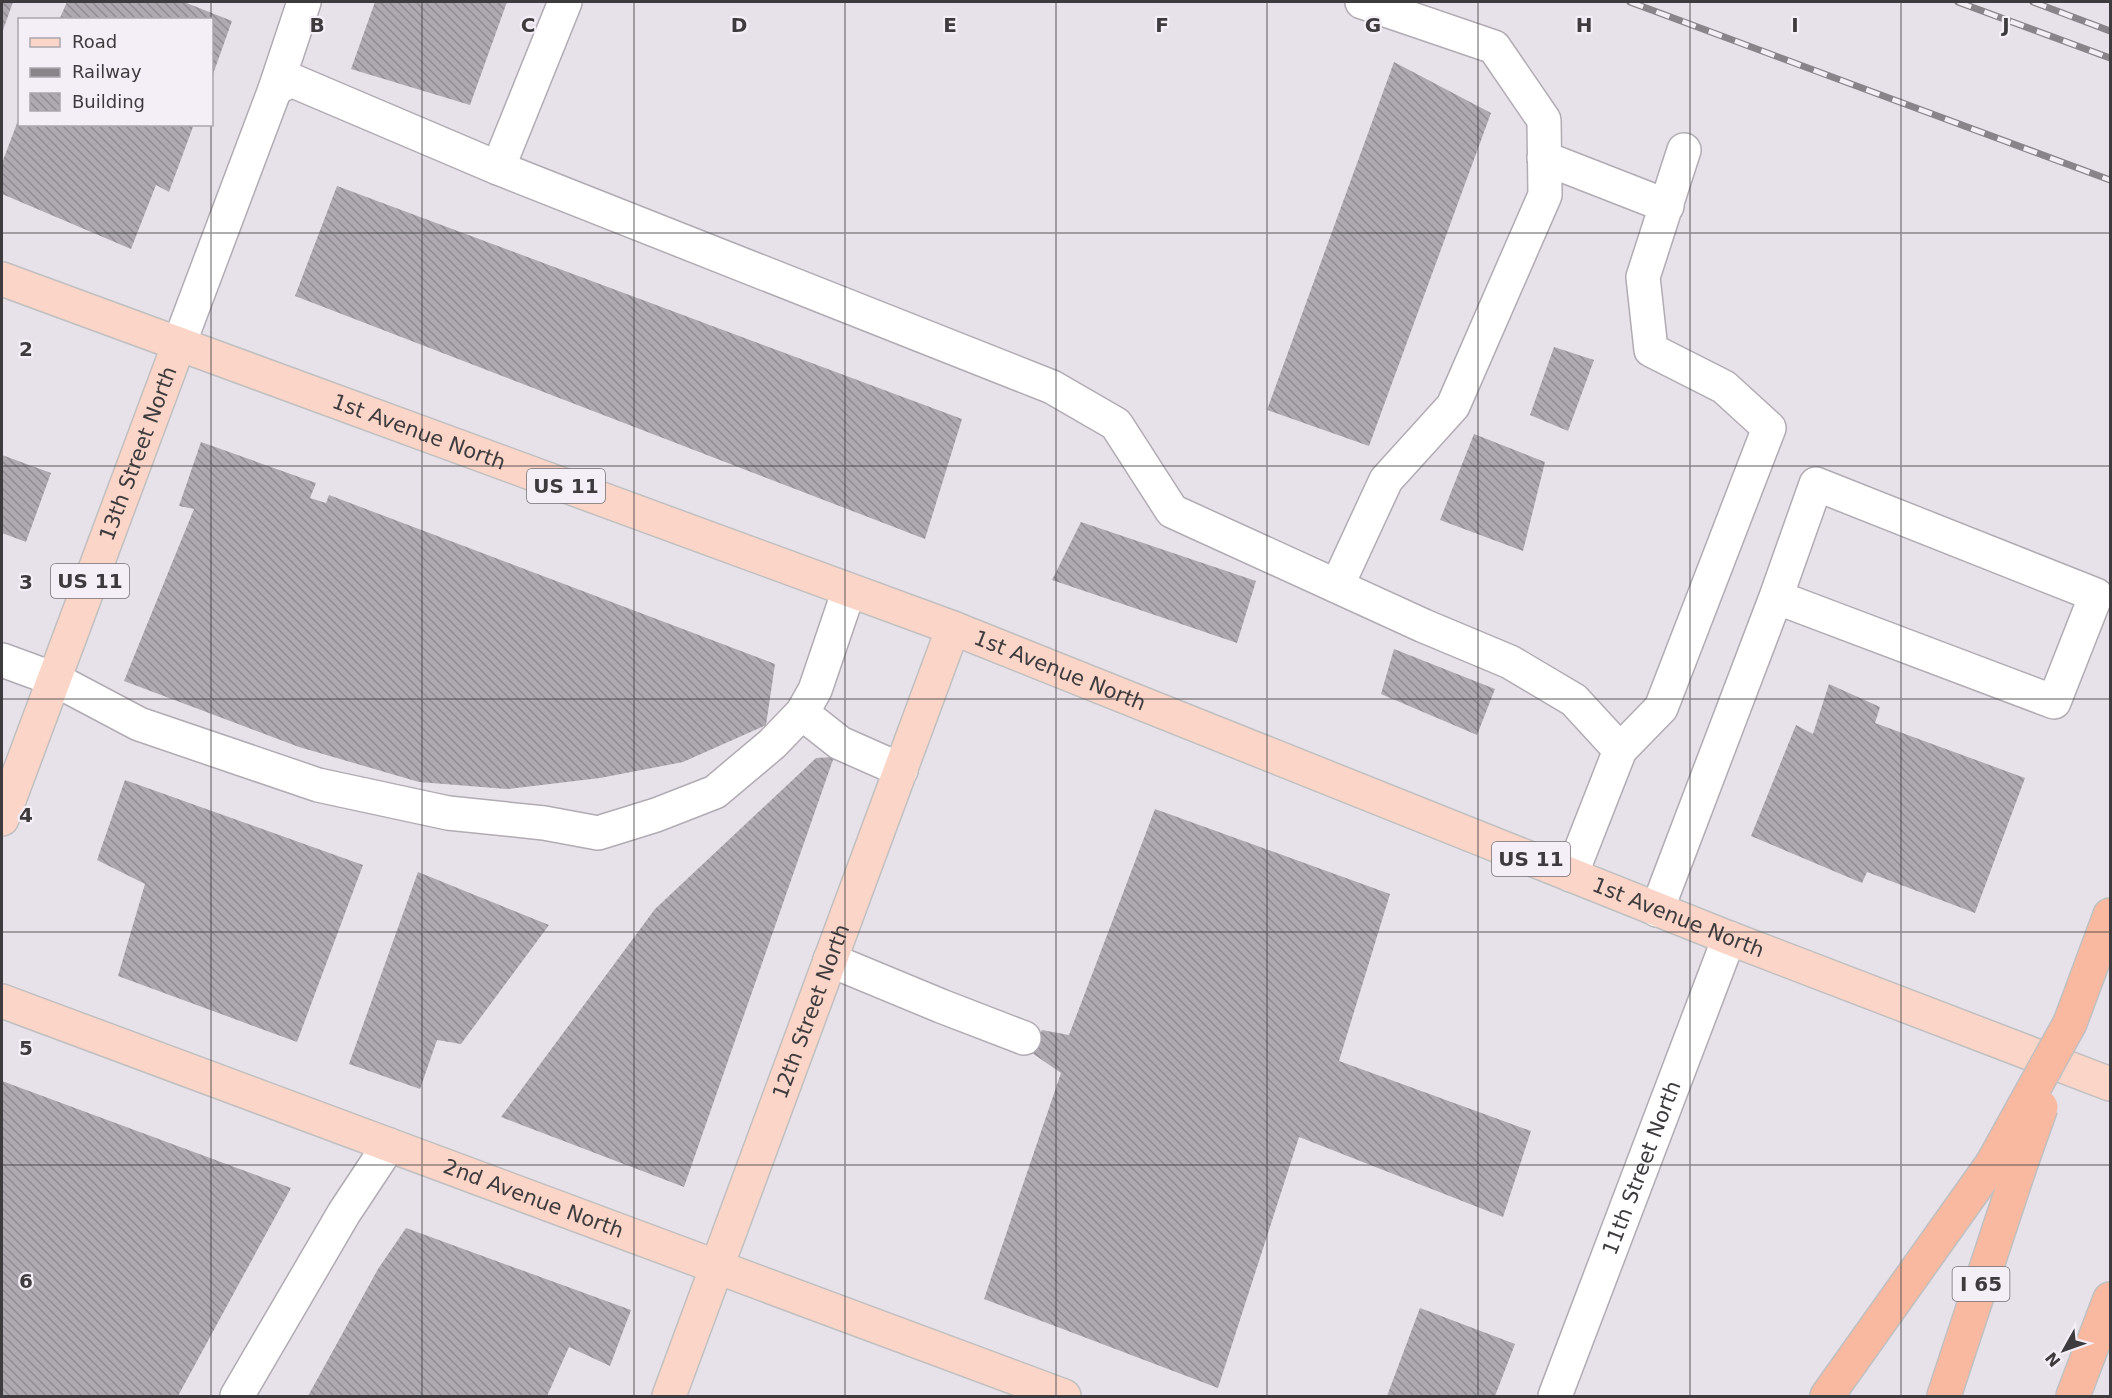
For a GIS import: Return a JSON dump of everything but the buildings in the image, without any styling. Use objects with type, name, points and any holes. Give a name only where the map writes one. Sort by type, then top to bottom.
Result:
[{"type":"highway","points":[[1827,1396],[2005,1168],[2070,1023],[2110,915]]},
{"type":"highway","name":"I 65","points":[[1944,1396],[2005,1168]]},
{"type":"highway","points":[[2073,1396],[2110,1299]]},
{"type":"main road","name":"1st Avenue North","points":[[2,279],[953,628],[1657,910],[2110,1084]]},
{"type":"main road","name":"13th Street North","points":[[2,819],[179,344]]},
{"type":"main road","name":"12th Street North","points":[[669,1396],[953,628]]},
{"type":"main road","name":"2nd Avenue North","points":[[2,1001],[1064,1396]]},
{"type":"street","name":"13th Street North","points":[[179,344],[275,89],[304,2]]},
{"type":"street","points":[[498,168],[565,2]]},
{"type":"street","points":[[1337,586],[1386,480],[1453,406],[1545,195],[1544,120],[1494,47],[1362,2]]},
{"type":"street","points":[[275,89],[291,80],[498,168],[1052,387],[1116,424],[1172,511],[1424,626],[1510,662],[1574,700],[1620,750]]},
{"type":"street","points":[[1571,875],[1620,750],[1661,708],[1769,428],[1724,387],[1651,350],[1643,277],[1684,150]]},
{"type":"street","points":[[1544,158],[1666,206]]},
{"type":"street","points":[[1657,910],[1776,597],[1816,484],[2096,595],[2054,702],[1776,597]]},
{"type":"street","points":[[2,660],[54,679],[139,724],[318,785],[448,813],[544,823],[598,834],[715,792],[772,744],[802,714],[815,690],[849,590]]},
{"type":"street","points":[[802,714],[840,743],[900,770]]},
{"type":"street","name":"11th Street North","points":[[1555,1396],[1729,938]]},
{"type":"street","points":[[830,960],[1024,1038]]},
{"type":"street","points":[[237,1396],[344,1213],[389,1145]]},
{"type":"railway","points":[[1630,2],[2110,180]]},
{"type":"railway","points":[[1958,2],[2110,58]]},
{"type":"railway","points":[[2033,2],[2110,31]]}]
